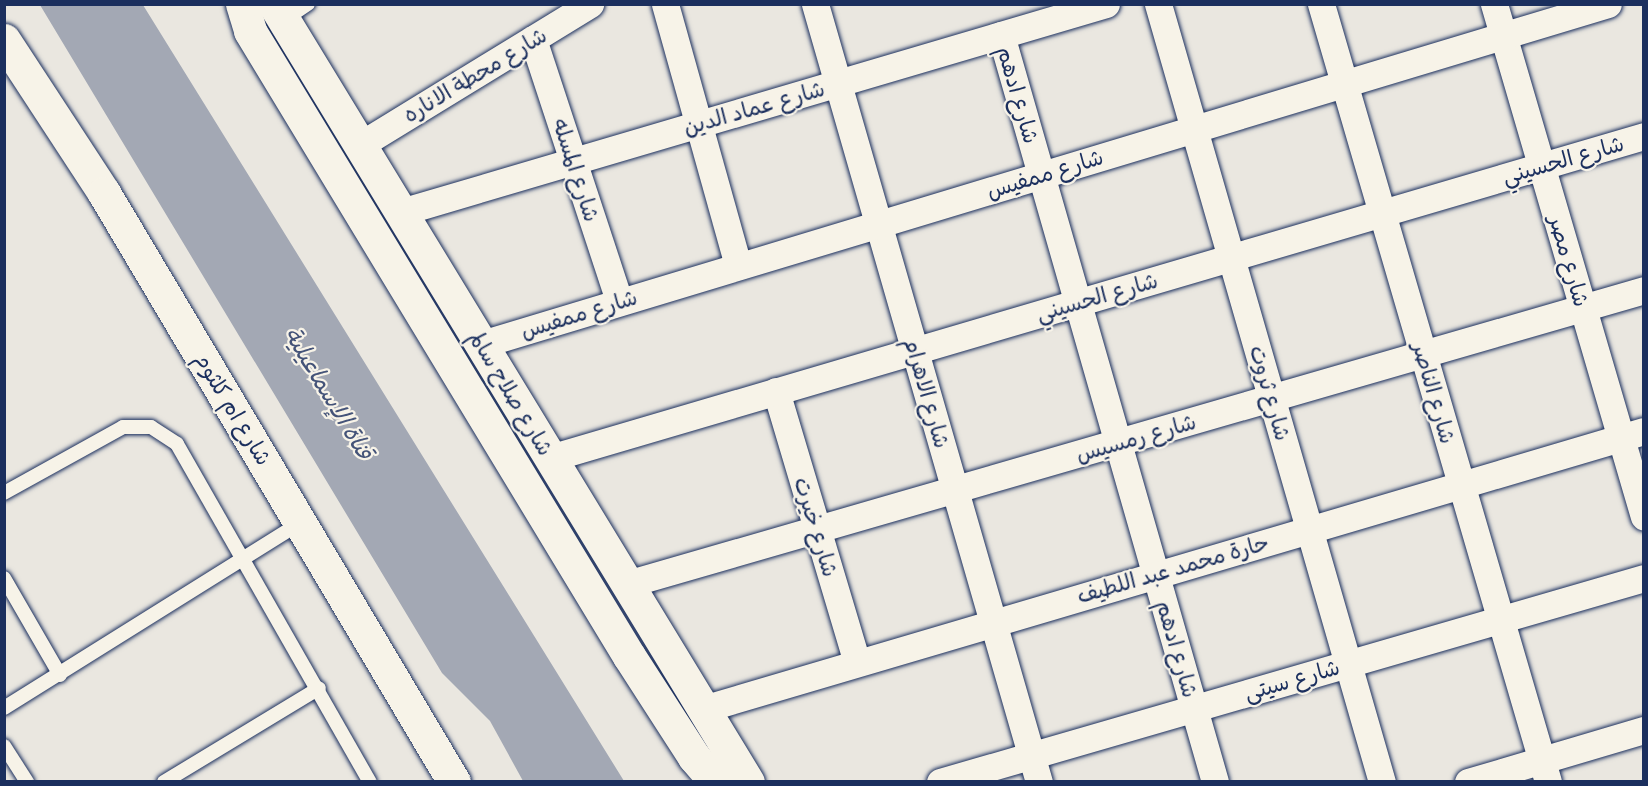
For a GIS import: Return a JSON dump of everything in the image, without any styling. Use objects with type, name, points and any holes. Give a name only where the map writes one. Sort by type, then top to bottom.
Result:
[{"type":"highway","points":[[242,4],[256,42],[629,656],[694,757],[716,782]]},
{"type":"highway","name":"شارع صلاح سالم","points":[[288,10],[360,145],[748,782]]},
{"type":"highway","name":"شارع ام كلثوم","points":[[4,40],[104,193],[454,782]]},
{"type":"street","name":"شارع محطة الاناره","points":[[360,145],[590,4]]},
{"type":"street","points":[[665,4],[738,266]]},
{"type":"street","name":"شارع الاهرام","points":[[815,4],[1039,782]]},
{"type":"street","name":"شارع عماد الدين","points":[[401,212],[1106,4]]},
{"type":"street","name":"شارع ثروت","points":[[1158,4],[1382,782]]},
{"type":"street","name":"شارع الناصر","points":[[1321,4],[1545,771]]},
{"type":"street","name":"شارع مصر","points":[[1494,4],[1583,308],[1632,434],[1644,517]]},
{"type":"street","name":"شارع ممفيس","points":[[482,345],[619,301],[1608,4]]},
{"type":"street","name":"شارع ادهم","points":[[1001,35],[1215,782]]},
{"type":"street","name":"شارع المسله","points":[[533,39],[619,301]]},
{"type":"street","name":"شارع الحسيني","points":[[550,458],[1644,136]]},
{"type":"street","name":"شارع رمسيس","points":[[627,584],[1644,290]]},
{"type":"street","name":"شارع خيرت","points":[[776,391],[857,662]]},
{"type":"street","name":"حارة محمد عبد اللطيف","points":[[703,709],[1632,434]]},
{"type":"street","name":"شارع سيتى","points":[[940,782],[1644,578]]},
{"type":"street","points":[[1468,782],[1545,771],[1644,730]]},
{"type":"lane","points":[[4,493],[123,426],[151,427],[177,444],[246,559],[370,782]]},
{"type":"lane","points":[[4,708],[246,559],[301,522]]},
{"type":"lane","points":[[4,578],[60,675]]},
{"type":"lane","points":[[164,782],[318,688]]},
{"type":"lane","points":[[4,746],[27,782]]},
{"type":"water","name":"قناة الإسماعيلية","points":[[40,5],[143,5],[624,781],[523,781],[490,721],[442,673]]}]
